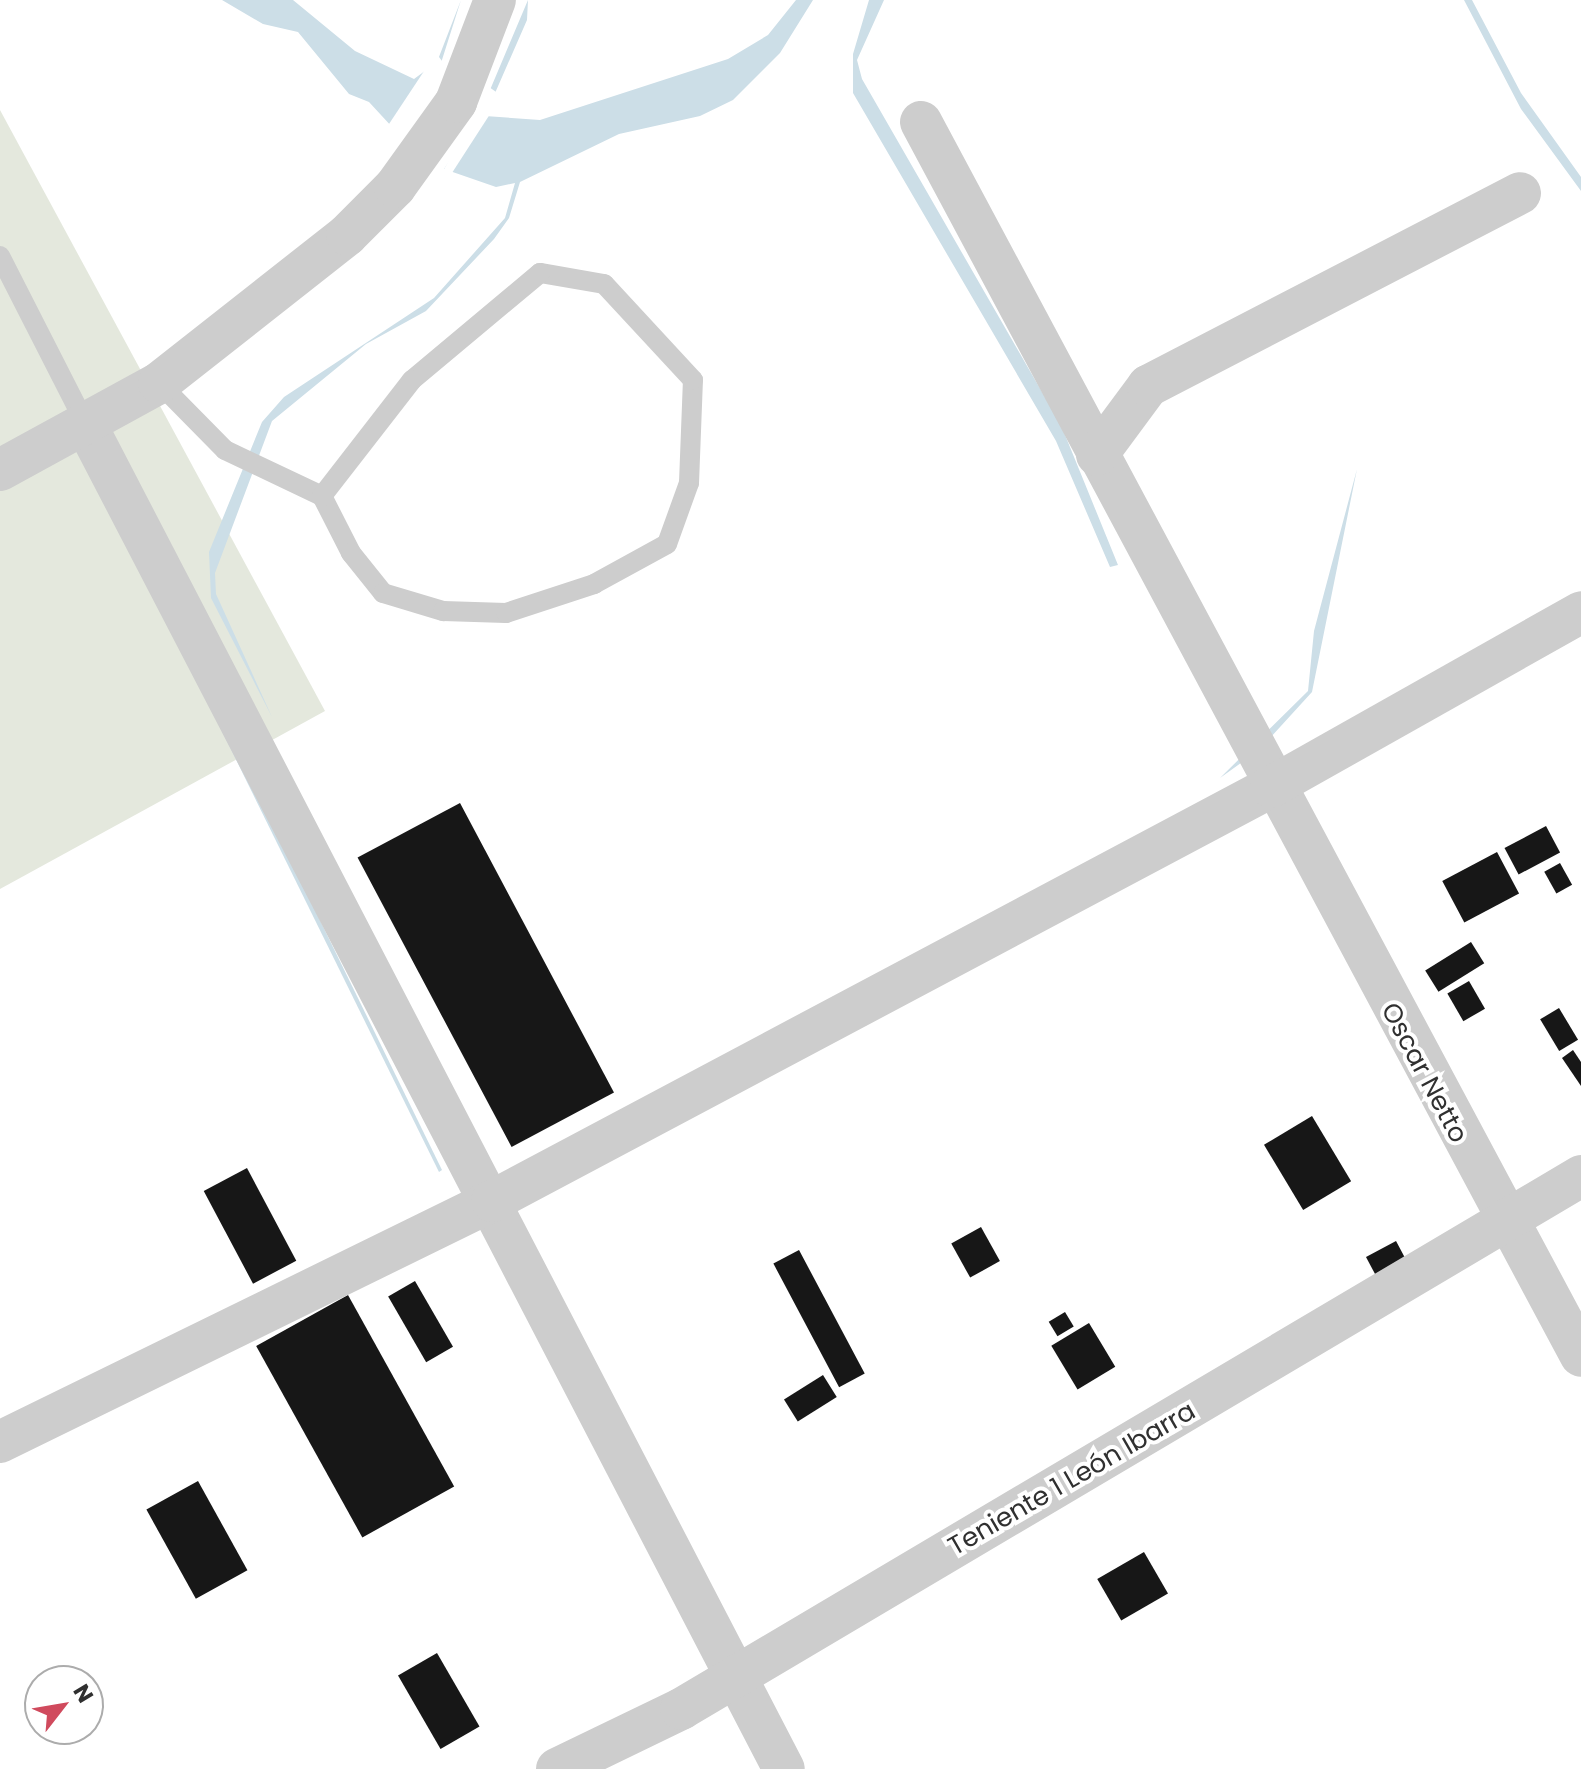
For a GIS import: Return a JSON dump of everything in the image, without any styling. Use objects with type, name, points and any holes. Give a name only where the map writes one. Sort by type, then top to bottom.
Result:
[{"type":"street","points":[[0,470],[159,383],[296,280],[395,187],[456,102],[495,0]]},
{"type":"street","name":"Oscar Netto","points":[[921,122],[1505,1225],[1581,1356]]},
{"type":"street","points":[[1097,455],[1148,386],[1520,193]]},
{"type":"street","points":[[86,425],[492,1201],[732,1679],[784,1769]]},
{"type":"street","points":[[0,1442],[492,1201],[1271,787],[1581,612]]},
{"type":"street","name":"Teniente 1 León Ibarra","points":[[557,1769],[732,1679],[1505,1225],[1581,1176]]},
{"type":"lane","points":[[0,256],[86,425]]},
{"type":"lane","points":[[159,383],[225,450],[322,496],[351,553],[383,593],[443,611],[506,613],[594,584],[667,544],[689,483],[693,380],[604,284],[540,273],[412,380],[322,496]]},
{"type":"shaded area","points":[[222,0],[293,0],[355,51],[414,79],[437,62],[461,0],[441,63],[393,128],[369,102],[349,94],[298,32],[263,24]]},
{"type":"shaded area","points":[[528,0],[527,20],[485,116],[540,120],[728,59],[768,35],[796,0],[813,0],[780,53],[733,100],[700,116],[619,134],[520,182],[509,218],[494,239],[426,311],[366,344],[272,421],[215,573],[216,594],[272,717],[211,598],[209,552],[262,422],[284,397],[434,298],[505,218],[515,183],[496,187],[444,169],[479,116]]},
{"type":"shaded area","points":[[869,0],[884,0],[857,60],[862,79],[1061,425],[1118,565],[1110,567],[1056,441],[853,93],[853,54]]},
{"type":"shaded area","points":[[1464,0],[1472,0],[1521,93],[1581,177],[1581,191],[1521,109]]},
{"type":"shaded area","points":[[0,110],[325,711],[0,889]]},
{"type":"shaded area","points":[[96,462],[442,1170],[439,1172],[90,463]]},
{"type":"shaded area","points":[[1357,469],[1312,692],[1259,750],[1220,778],[1308,691],[1314,631]]},
{"type":"pier","points":[[436,53],[445,65],[391,132],[387,127]]},
{"type":"pier","points":[[489,87],[499,94],[492,111],[450,176],[442,173]]},
{"type":"building","points":[[460,803],[614,1093],[512,1147],[358,857]]},
{"type":"building","points":[[1546,826],[1560,852],[1519,875],[1505,848]]},
{"type":"building","points":[[1497,852],[1519,893],[1464,923],[1442,881]]},
{"type":"building","points":[[1560,863],[1572,885],[1556,894],[1544,872]]},
{"type":"building","points":[[1471,942],[1484,963],[1438,992],[1425,971]]},
{"type":"building","points":[[1469,981],[1485,1009],[1463,1021],[1447,994]]},
{"type":"building","points":[[1559,1008],[1578,1040],[1559,1051],[1540,1019]]},
{"type":"building","points":[[1573,1050],[1581,1062],[1581,1086],[1562,1058]]},
{"type":"building","points":[[1312,1116],[1351,1181],[1303,1210],[1264,1145]]},
{"type":"building","points":[[247,1168],[296,1261],[253,1284],[204,1191]]},
{"type":"building","points":[[981,1227],[1000,1261],[970,1278],[951,1243]]},
{"type":"building","points":[[1396,1241],[1412,1271],[1382,1287],[1366,1257]]},
{"type":"building","points":[[799,1250],[865,1374],[839,1387],[773,1264]]},
{"type":"building","points":[[415,1281],[453,1347],[426,1362],[388,1296]]},
{"type":"building","points":[[348,1295],[454,1487],[362,1537],[256,1346]]},
{"type":"building","points":[[1065,1312],[1074,1327],[1057,1336],[1049,1322]]},
{"type":"building","points":[[1089,1323],[1115,1367],[1078,1389],[1051,1346]]},
{"type":"building","points":[[823,1375],[837,1397],[798,1421],[784,1399]]},
{"type":"building","points":[[198,1481],[247,1570],[196,1599],[146,1510]]},
{"type":"building","points":[[1144,1552],[1168,1594],[1121,1621],[1097,1579]]},
{"type":"building","points":[[437,1653],[480,1727],[441,1749],[398,1676]]}]
